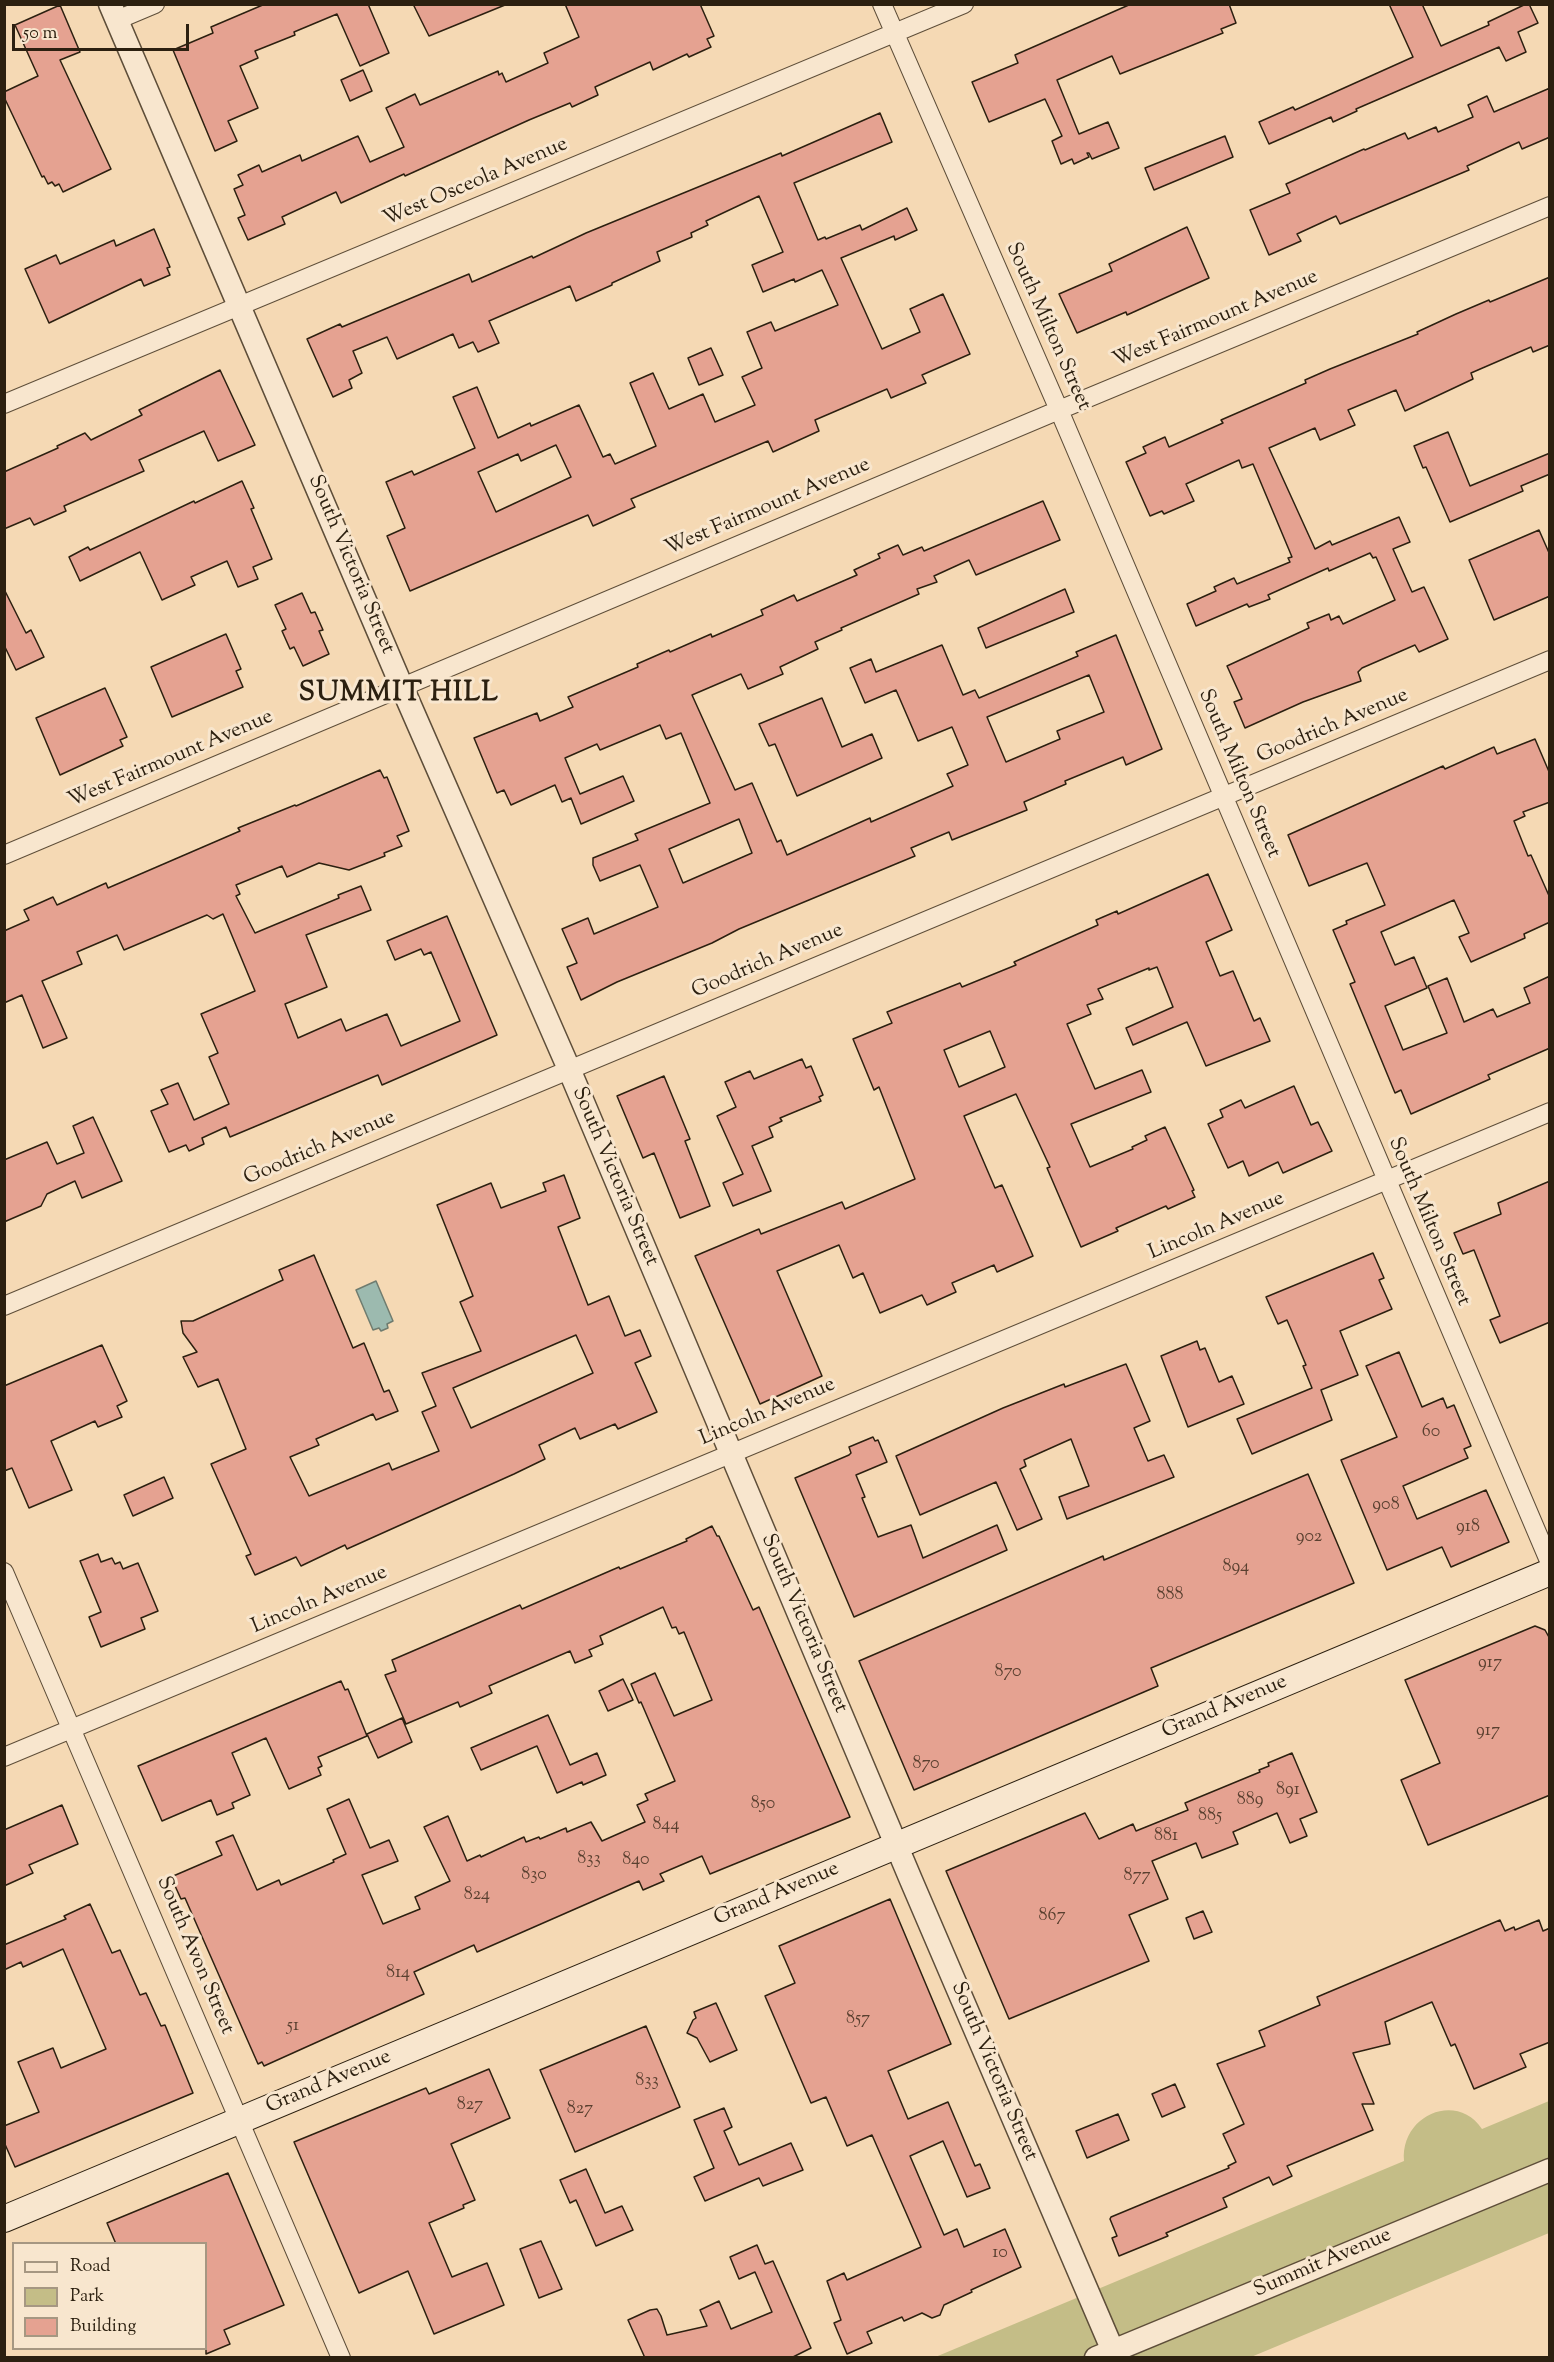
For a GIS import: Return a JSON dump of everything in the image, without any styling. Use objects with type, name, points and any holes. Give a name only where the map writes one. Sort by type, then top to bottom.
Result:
[{"type":"main road","name":"Grand Avenue","points":[[4,2218],[1550,1572]]},
{"type":"street","points":[[113,12],[155,4]]},
{"type":"street","name":"South Milton Street","points":[[882,4],[1059,410],[1550,1563]]},
{"type":"street","name":"West Osceola Avenue","points":[[4,404],[964,4]]},
{"type":"street","name":"South Victoria Street","points":[[113,12],[402,687],[569,1069],[1109,2355]]},
{"type":"street","name":"West Fairmount Avenue","points":[[4,855],[1059,410],[1550,206]]},
{"type":"street","name":"Goodrich Avenue","points":[[4,1306],[1550,660]]},
{"type":"street","name":"Lincoln Avenue","points":[[4,1757],[1550,1112]]},
{"type":"street","name":"South Avon Street","points":[[4,1572],[341,2358]]},
{"type":"street","name":"Summit Avenue","points":[[1109,2355],[1550,2170]]},
{"type":"green space","points":[[1549,2101],[1549,2233],[1251,2357],[933,2358],[1404,2161],[1405,2145],[1411,2131],[1420,2121],[1432,2114],[1445,2110],[1459,2112],[1471,2118],[1482,2129]]},
{"type":"water","points":[[376,1281],[393,1321],[387,1324],[388,1328],[381,1331],[379,1328],[373,1330],[356,1290]]},
{"type":"building","points":[[265,4],[368,4],[389,53],[360,66],[337,14],[294,32],[295,35],[255,51],[258,58],[240,66],[258,108],[228,121],[237,141],[215,151],[173,50],[213,33],[211,27]]},
{"type":"building","points":[[413,4],[505,4],[505,5],[429,36]]},
{"type":"building","points":[[565,4],[700,4],[714,36],[707,39],[711,47],[689,57],[687,54],[653,70],[650,62],[595,87],[598,95],[572,107],[570,103],[529,120],[341,203],[336,192],[282,217],[285,224],[248,240],[238,218],[245,215],[234,189],[243,185],[238,175],[259,165],[262,172],[300,155],[302,161],[358,136],[370,162],[404,147],[386,108],[415,94],[420,105],[498,71],[499,75],[502,73],[506,82],[548,63],[544,53],[579,37]]},
{"type":"building","points":[[1131,4],[1229,4],[1236,23],[1221,29],[1223,33],[1120,74],[1112,56],[1057,80],[1079,134],[1108,122],[1119,148],[1092,159],[1087,153],[1089,157],[1074,164],[1072,159],[1061,164],[1052,141],[1062,136],[1045,99],[989,122],[972,82],[1018,63],[1015,55]]},
{"type":"building","points":[[1389,4],[1422,4],[1441,46],[1489,25],[1488,22],[1526,4],[1529,4],[1538,23],[1518,32],[1526,52],[1506,61],[1499,47],[1356,109],[1357,111],[1333,122],[1331,117],[1269,144],[1259,122],[1293,107],[1295,110],[1413,57]]},
{"type":"building","points":[[60,5],[80,52],[60,60],[111,169],[63,192],[59,184],[55,186],[52,182],[48,184],[44,176],[42,177],[4,97],[4,92],[38,76],[15,25]]},
{"type":"building","points":[[363,70],[372,91],[350,101],[341,80]]},
{"type":"building","points":[[1550,88],[1550,137],[1522,149],[1519,142],[1467,166],[1469,170],[1340,224],[1336,216],[1297,234],[1301,241],[1269,255],[1250,210],[1290,193],[1286,184],[1405,133],[1408,139],[1436,127],[1438,132],[1473,117],[1468,105],[1487,96],[1494,112]]},
{"type":"building","points":[[880,113],[892,142],[794,183],[818,240],[860,225],[862,230],[907,208],[917,230],[895,240],[894,236],[841,258],[882,349],[920,332],[910,309],[943,294],[970,354],[922,375],[926,383],[891,398],[887,389],[815,420],[819,431],[773,452],[768,441],[631,499],[635,507],[593,526],[588,515],[410,591],[387,536],[405,528],[386,482],[412,471],[414,475],[475,448],[453,397],[477,387],[498,438],[530,423],[531,426],[579,405],[603,457],[610,454],[615,464],[656,446],[630,383],[653,373],[669,409],[703,394],[715,422],[755,405],[742,377],[762,368],[747,332],[771,322],[775,331],[838,305],[822,270],[795,282],[794,279],[763,292],[752,265],[783,252],[759,196],[706,221],[708,225],[691,233],[692,237],[657,252],[660,261],[612,285],[576,301],[570,286],[489,321],[499,343],[478,352],[473,342],[459,348],[453,334],[397,359],[387,337],[353,351],[362,373],[349,380],[352,388],[333,397],[307,339],[340,324],[342,327],[469,274],[472,282],[781,153],[782,156]],"holes":[[[556,445],[571,477],[496,512],[478,472],[518,454],[521,461]]]},
{"type":"building","points":[[1225,136],[1233,157],[1154,190],[1145,168]]},
{"type":"building","points":[[1187,227],[1209,278],[1127,315],[1126,312],[1077,333],[1059,294],[1112,271],[1109,264]]},
{"type":"building","points":[[154,229],[170,267],[167,268],[170,275],[144,286],[141,279],[49,323],[25,269],[56,255],[60,264],[114,240],[116,246]]},
{"type":"building","points":[[1550,277],[1550,345],[1533,352],[1531,347],[1471,373],[1473,379],[1405,411],[1396,390],[1348,410],[1355,425],[1320,440],[1315,428],[1269,448],[1315,549],[1330,541],[1332,545],[1399,517],[1410,542],[1393,549],[1412,592],[1424,587],[1448,639],[1419,652],[1415,645],[1362,668],[1358,672],[1361,681],[1303,702],[1245,728],[1234,702],[1242,699],[1227,666],[1309,628],[1307,623],[1329,614],[1331,620],[1339,616],[1343,624],[1395,600],[1376,557],[1373,558],[1370,553],[1329,571],[1328,568],[1268,595],[1270,599],[1249,607],[1247,604],[1196,626],[1187,604],[1216,591],[1214,587],[1234,578],[1237,584],[1290,562],[1288,558],[1292,557],[1253,464],[1242,468],[1239,460],[1186,484],[1194,501],[1164,514],[1162,511],[1150,516],[1126,462],[1146,453],[1143,447],[1165,437],[1169,447],[1223,423],[1221,420],[1306,383],[1305,380],[1418,334],[1417,332],[1489,300],[1490,302]]},
{"type":"building","points":[[711,348],[723,375],[699,385],[688,358]]},
{"type":"building","points":[[220,370],[255,445],[218,461],[204,431],[139,460],[144,471],[64,506],[66,511],[34,525],[30,518],[4,529],[4,472],[58,448],[57,446],[85,433],[91,440],[142,415],[139,410]]},
{"type":"building","points":[[1448,432],[1470,486],[1550,453],[1550,474],[1521,486],[1523,491],[1450,522],[1426,467],[1423,468],[1414,446]]},
{"type":"building","points":[[242,481],[272,559],[253,567],[258,579],[238,587],[227,561],[191,577],[195,585],[162,600],[140,552],[80,581],[69,557],[88,547],[90,550]]},
{"type":"building","points":[[1043,501],[1060,540],[976,575],[969,560],[934,576],[937,582],[917,589],[919,594],[841,628],[842,630],[815,642],[818,649],[780,667],[783,674],[748,689],[741,674],[692,695],[735,790],[752,783],[777,842],[781,840],[787,855],[870,818],[871,822],[953,786],[947,774],[968,765],[952,727],[918,741],[896,690],[865,703],[850,668],[871,659],[876,672],[942,645],[963,695],[975,690],[979,698],[1078,656],[1076,652],[1116,635],[1162,749],[1126,765],[1123,757],[1065,781],[1066,784],[1024,802],[1027,810],[952,840],[949,832],[911,848],[915,856],[739,929],[581,1000],[567,967],[577,963],[562,929],[588,918],[594,934],[658,907],[640,865],[600,881],[593,865],[593,858],[638,840],[635,834],[710,803],[681,733],[666,739],[660,725],[600,750],[597,744],[565,758],[580,794],[623,776],[634,801],[581,824],[571,798],[562,802],[555,785],[511,805],[504,790],[497,793],[474,738],[537,713],[540,721],[573,707],[568,697],[638,667],[637,664],[669,650],[670,652],[711,634],[712,637],[763,615],[761,610],[794,595],[797,601],[857,575],[854,570],[880,558],[878,554],[898,545],[903,555],[922,547],[924,551]],"holes":[[[1089,675],[1104,712],[1057,731],[1060,739],[1006,762],[987,717]],[[739,819],[752,853],[683,883],[669,849]]]},
{"type":"building","points":[[1539,530],[1550,555],[1550,596],[1494,620],[1469,560]]},
{"type":"building","points":[[4,589],[26,633],[31,630],[44,657],[16,670],[4,645]]},
{"type":"building","points":[[1065,589],[1074,612],[986,648],[978,628]]},
{"type":"building","points":[[302,593],[311,613],[315,612],[323,630],[319,631],[329,654],[303,666],[294,647],[290,649],[282,631],[286,629],[275,605]]},
{"type":"building","points":[[226,634],[241,669],[236,671],[243,687],[172,717],[151,667]]},
{"type":"building","points":[[105,688],[127,737],[120,740],[123,746],[60,775],[36,718]]},
{"type":"building","points":[[822,698],[842,747],[872,734],[882,758],[797,796],[775,744],[769,746],[759,724]]},
{"type":"building","points":[[1535,739],[1550,774],[1550,802],[1523,812],[1525,816],[1514,821],[1528,856],[1531,855],[1550,898],[1550,922],[1524,934],[1525,938],[1471,962],[1459,937],[1469,933],[1454,900],[1381,932],[1395,965],[1414,957],[1427,988],[1385,1006],[1403,1050],[1447,1033],[1428,986],[1447,978],[1464,1022],[1493,1009],[1497,1017],[1530,1003],[1524,988],[1550,976],[1550,1048],[1488,1075],[1490,1079],[1411,1114],[1401,1090],[1395,1093],[1350,984],[1355,982],[1333,930],[1347,924],[1346,921],[1385,905],[1367,863],[1309,886],[1288,835],[1443,766],[1445,769],[1494,747],[1497,754]]},
{"type":"building","points":[[380,770],[384,778],[387,777],[409,831],[397,836],[402,846],[384,853],[385,856],[349,870],[319,863],[287,877],[282,866],[236,885],[240,894],[236,896],[255,933],[339,898],[338,895],[361,886],[371,910],[306,935],[327,987],[285,1004],[298,1038],[341,1019],[346,1031],[387,1014],[401,1046],[460,1021],[431,952],[424,955],[421,949],[395,960],[387,941],[447,916],[497,1035],[382,1085],[378,1075],[230,1137],[226,1127],[202,1138],[204,1144],[189,1151],[186,1145],[169,1152],[151,1111],[168,1104],[161,1090],[178,1083],[194,1120],[229,1104],[209,1057],[218,1053],[201,1014],[255,991],[223,914],[213,919],[207,915],[124,950],[117,935],[77,952],[82,964],[42,981],[67,1038],[43,1048],[22,995],[4,1003],[4,931],[29,920],[24,910],[53,897],[57,905],[106,883],[108,888],[240,831],[238,828]]},
{"type":"building","points":[[1208,874],[1232,930],[1206,942],[1220,976],[1233,971],[1254,1021],[1260,1018],[1270,1041],[1206,1066],[1187,1022],[1133,1045],[1126,1028],[1173,1007],[1157,967],[1149,970],[1149,968],[1098,989],[1103,999],[1087,1005],[1091,1014],[1067,1024],[1095,1089],[1142,1070],[1151,1092],[1071,1124],[1090,1167],[1133,1149],[1132,1147],[1147,1140],[1145,1136],[1165,1127],[1194,1190],[1192,1191],[1195,1197],[1168,1209],[1166,1206],[1116,1228],[1118,1231],[1081,1247],[1047,1168],[1050,1167],[1016,1094],[964,1116],[995,1188],[1002,1185],[1033,1256],[997,1272],[994,1265],[952,1283],[956,1292],[927,1305],[922,1295],[880,1313],[863,1273],[853,1278],[839,1245],[777,1271],[822,1376],[760,1404],[695,1256],[759,1229],[761,1234],[842,1202],[845,1209],[915,1179],[879,1087],[874,1090],[853,1039],[892,1023],[887,1012],[960,983],[962,987],[1016,965],[1014,962],[1098,925],[1096,920],[1117,911],[1118,914]],"holes":[[[990,1031],[1005,1067],[959,1087],[944,1050]]]},
{"type":"building","points":[[802,1059],[806,1068],[811,1066],[823,1095],[819,1097],[821,1101],[780,1118],[782,1121],[769,1127],[773,1137],[752,1146],[771,1191],[733,1206],[723,1183],[743,1174],[717,1116],[736,1107],[725,1082],[750,1071],[754,1079]]},
{"type":"building","points":[[664,1076],[690,1139],[685,1141],[710,1206],[680,1218],[654,1153],[643,1158],[617,1096]]},
{"type":"building","points":[[1294,1086],[1311,1125],[1318,1122],[1332,1151],[1283,1173],[1278,1162],[1249,1176],[1243,1161],[1228,1168],[1208,1124],[1223,1117],[1220,1110],[1241,1100],[1245,1108]]},
{"type":"building","points":[[93,1117],[122,1181],[82,1198],[75,1181],[47,1194],[41,1206],[4,1222],[4,1160],[47,1142],[57,1164],[84,1153],[73,1126]]},
{"type":"building","points":[[564,1175],[580,1218],[558,1227],[588,1305],[609,1296],[625,1336],[640,1330],[651,1356],[635,1363],[657,1412],[618,1429],[615,1424],[580,1439],[575,1428],[539,1445],[545,1459],[514,1474],[347,1549],[345,1545],[301,1566],[296,1557],[255,1575],[246,1556],[251,1554],[211,1464],[246,1449],[218,1379],[198,1387],[183,1357],[197,1352],[183,1333],[181,1321],[193,1321],[283,1280],[279,1270],[314,1255],[353,1348],[364,1343],[384,1392],[389,1390],[398,1411],[376,1420],[373,1414],[316,1439],[319,1445],[290,1457],[309,1496],[389,1463],[392,1470],[439,1451],[422,1412],[436,1406],[422,1373],[481,1351],[460,1302],[473,1296],[437,1205],[491,1183],[501,1208],[546,1191],[543,1183]],"holes":[[[576,1335],[593,1373],[471,1428],[453,1388]]]},
{"type":"building","points":[[1550,1181],[1550,1322],[1500,1343],[1490,1320],[1500,1316],[1474,1250],[1463,1254],[1454,1233],[1501,1214],[1498,1203]]},
{"type":"building","points":[[1373,1253],[1384,1278],[1379,1280],[1392,1309],[1340,1331],[1358,1375],[1321,1390],[1332,1420],[1252,1454],[1237,1419],[1312,1388],[1303,1366],[1306,1365],[1287,1320],[1278,1324],[1266,1297]]},
{"type":"building","points":[[1197,1341],[1200,1350],[1205,1348],[1219,1382],[1232,1376],[1244,1404],[1188,1427],[1161,1356]]},
{"type":"building","points":[[102,1345],[127,1401],[117,1406],[122,1417],[98,1427],[95,1421],[51,1441],[72,1490],[29,1508],[12,1468],[4,1471],[4,1386]]},
{"type":"building","points":[[1399,1352],[1422,1407],[1443,1398],[1447,1408],[1454,1405],[1471,1446],[1464,1449],[1468,1458],[1403,1486],[1417,1519],[1486,1490],[1509,1542],[1451,1567],[1442,1547],[1387,1570],[1341,1460],[1397,1437],[1366,1366]]},
{"type":"building","points":[[1126,1364],[1150,1421],[1134,1428],[1148,1461],[1164,1455],[1174,1477],[1067,1519],[1059,1497],[1089,1486],[1071,1439],[1024,1460],[1026,1466],[1020,1469],[1042,1519],[1017,1530],[996,1482],[920,1515],[896,1456],[1003,1408],[1064,1384],[1065,1387]]},
{"type":"building","points":[[873,1437],[875,1441],[878,1440],[887,1462],[856,1475],[865,1497],[862,1498],[878,1537],[911,1525],[923,1558],[997,1525],[1007,1550],[854,1617],[795,1478],[849,1455],[851,1453],[849,1447]]},
{"type":"building","points":[[1308,1474],[1354,1583],[1151,1668],[1158,1686],[914,1790],[859,1661],[1103,1556],[1104,1560]]},
{"type":"building","points":[[164,1477],[173,1498],[133,1516],[124,1495]]},
{"type":"building","points":[[712,1526],[719,1536],[753,1610],[759,1607],[850,1817],[710,1874],[702,1856],[660,1874],[664,1881],[643,1890],[639,1881],[477,1952],[474,1945],[414,1972],[424,1994],[264,2066],[262,2062],[258,2064],[185,1898],[181,1899],[171,1877],[222,1855],[216,1842],[233,1835],[257,1890],[279,1880],[281,1885],[334,1862],[333,1860],[346,1854],[327,1809],[349,1799],[370,1848],[389,1840],[398,1861],[362,1875],[383,1924],[420,1909],[415,1897],[450,1881],[424,1827],[448,1816],[467,1861],[524,1837],[526,1842],[539,1837],[540,1839],[566,1828],[567,1832],[591,1822],[602,1841],[645,1822],[637,1805],[648,1800],[645,1794],[675,1781],[631,1684],[655,1673],[674,1716],[712,1700],[684,1632],[679,1634],[676,1627],[672,1628],[663,1607],[600,1636],[603,1644],[589,1650],[592,1656],[575,1663],[570,1651],[489,1686],[492,1693],[460,1707],[458,1702],[406,1724],[385,1675],[396,1671],[392,1660],[520,1605],[522,1609],[619,1567],[620,1569],[687,1541],[686,1539]]},
{"type":"building","points":[[98,1554],[101,1562],[112,1558],[115,1564],[120,1562],[123,1569],[138,1563],[158,1611],[141,1618],[145,1629],[101,1647],[89,1617],[101,1612],[80,1561]]},
{"type":"building","points":[[1535,1626],[1545,1630],[1550,1639],[1550,1795],[1428,1845],[1401,1780],[1440,1763],[1405,1680]]},
{"type":"building","points":[[623,1679],[633,1700],[608,1711],[599,1691]]},
{"type":"building","points":[[341,1681],[345,1690],[348,1689],[367,1736],[318,1757],[322,1766],[318,1768],[321,1775],[289,1789],[266,1738],[232,1753],[250,1795],[232,1803],[234,1808],[217,1815],[211,1800],[162,1821],[138,1766]]},
{"type":"building","points":[[548,1715],[570,1765],[597,1753],[606,1775],[557,1793],[537,1746],[481,1770],[471,1748]]},
{"type":"building","points":[[402,1718],[412,1742],[378,1758],[367,1734]]},
{"type":"building","points":[[1292,1753],[1317,1812],[1300,1819],[1307,1836],[1290,1843],[1277,1813],[1233,1832],[1238,1844],[1202,1858],[1196,1843],[1152,1861],[1168,1899],[1129,1915],[1149,1961],[1009,2019],[946,1871],[1085,1813],[1099,1839],[1133,1824],[1136,1831],[1188,1810],[1185,1803],[1260,1772],[1259,1770],[1269,1766],[1268,1763]]},
{"type":"building","points":[[62,1805],[78,1844],[29,1865],[33,1873],[4,1886],[4,1830]]},
{"type":"building","points":[[890,1899],[951,2044],[888,2071],[908,2119],[948,2102],[975,2166],[980,2164],[990,2188],[967,2197],[943,2141],[910,2156],[944,2235],[957,2229],[964,2247],[1005,2229],[1021,2267],[944,2305],[940,2315],[932,2318],[922,2313],[904,2321],[902,2317],[867,2332],[872,2343],[847,2354],[834,2323],[841,2320],[827,2281],[844,2273],[847,2280],[921,2247],[872,2135],[847,2146],[826,2097],[811,2103],[765,1996],[795,1983],[779,1946]]},
{"type":"building","points":[[90,1904],[112,1953],[120,1950],[140,1995],[146,1993],[161,2026],[165,2025],[193,2093],[15,2167],[4,2142],[4,2126],[39,2112],[18,2062],[53,2048],[61,2068],[106,2049],[63,1949],[23,1967],[21,1962],[4,1970],[4,1945],[66,1919],[64,1916]]},
{"type":"building","points":[[1203,1911],[1212,1932],[1194,1939],[1186,1918]]},
{"type":"building","points":[[1500,1920],[1505,1931],[1514,1927],[1515,1930],[1539,1920],[1543,1931],[1550,1928],[1550,2042],[1520,2054],[1526,2067],[1474,2089],[1455,2044],[1451,2046],[1432,2002],[1385,2022],[1390,2044],[1353,2053],[1374,2104],[1362,2104],[1373,2130],[1287,2166],[1292,2176],[1273,2185],[1269,2177],[1223,2198],[1227,2207],[1166,2233],[1168,2236],[1119,2256],[1112,2238],[1117,2236],[1111,2217],[1229,2168],[1228,2166],[1236,2162],[1223,2134],[1244,2124],[1217,2064],[1265,2046],[1259,2031],[1320,2005],[1317,1997]]},
{"type":"building","points":[[716,2003],[737,2050],[710,2062],[697,2038],[687,2033],[696,2018],[694,2012]]},
{"type":"building","points":[[646,2026],[680,2107],[575,2152],[540,2070]]},
{"type":"building","points":[[489,2069],[510,2118],[451,2144],[475,2200],[463,2205],[464,2208],[429,2223],[452,2277],[487,2263],[504,2305],[434,2334],[408,2271],[359,2293],[294,2142],[426,2088],[429,2094]]},
{"type":"building","points":[[1175,2084],[1185,2107],[1162,2117],[1152,2094]]},
{"type":"building","points":[[724,2108],[732,2127],[724,2131],[739,2165],[791,2143],[803,2170],[763,2186],[759,2178],[705,2201],[694,2177],[714,2168],[694,2120]]},
{"type":"building","points":[[1118,2114],[1129,2140],[1087,2158],[1076,2131]]},
{"type":"building","points":[[586,2169],[605,2213],[622,2206],[633,2230],[596,2246],[576,2200],[570,2203],[560,2180]]},
{"type":"building","points":[[228,2173],[284,2305],[224,2330],[230,2344],[206,2354],[207,2242],[115,2242],[107,2223]]},
{"type":"building","points":[[541,2241],[562,2289],[539,2298],[520,2249]]},
{"type":"building","points":[[757,2245],[765,2264],[773,2261],[811,2348],[791,2358],[645,2358],[628,2320],[650,2310],[657,2309],[667,2335],[707,2326],[700,2310],[719,2301],[731,2329],[772,2312],[755,2272],[739,2279],[730,2257]]},
{"type":"district","name":"SUMMIT HILL","points":[[399,695]]}]
